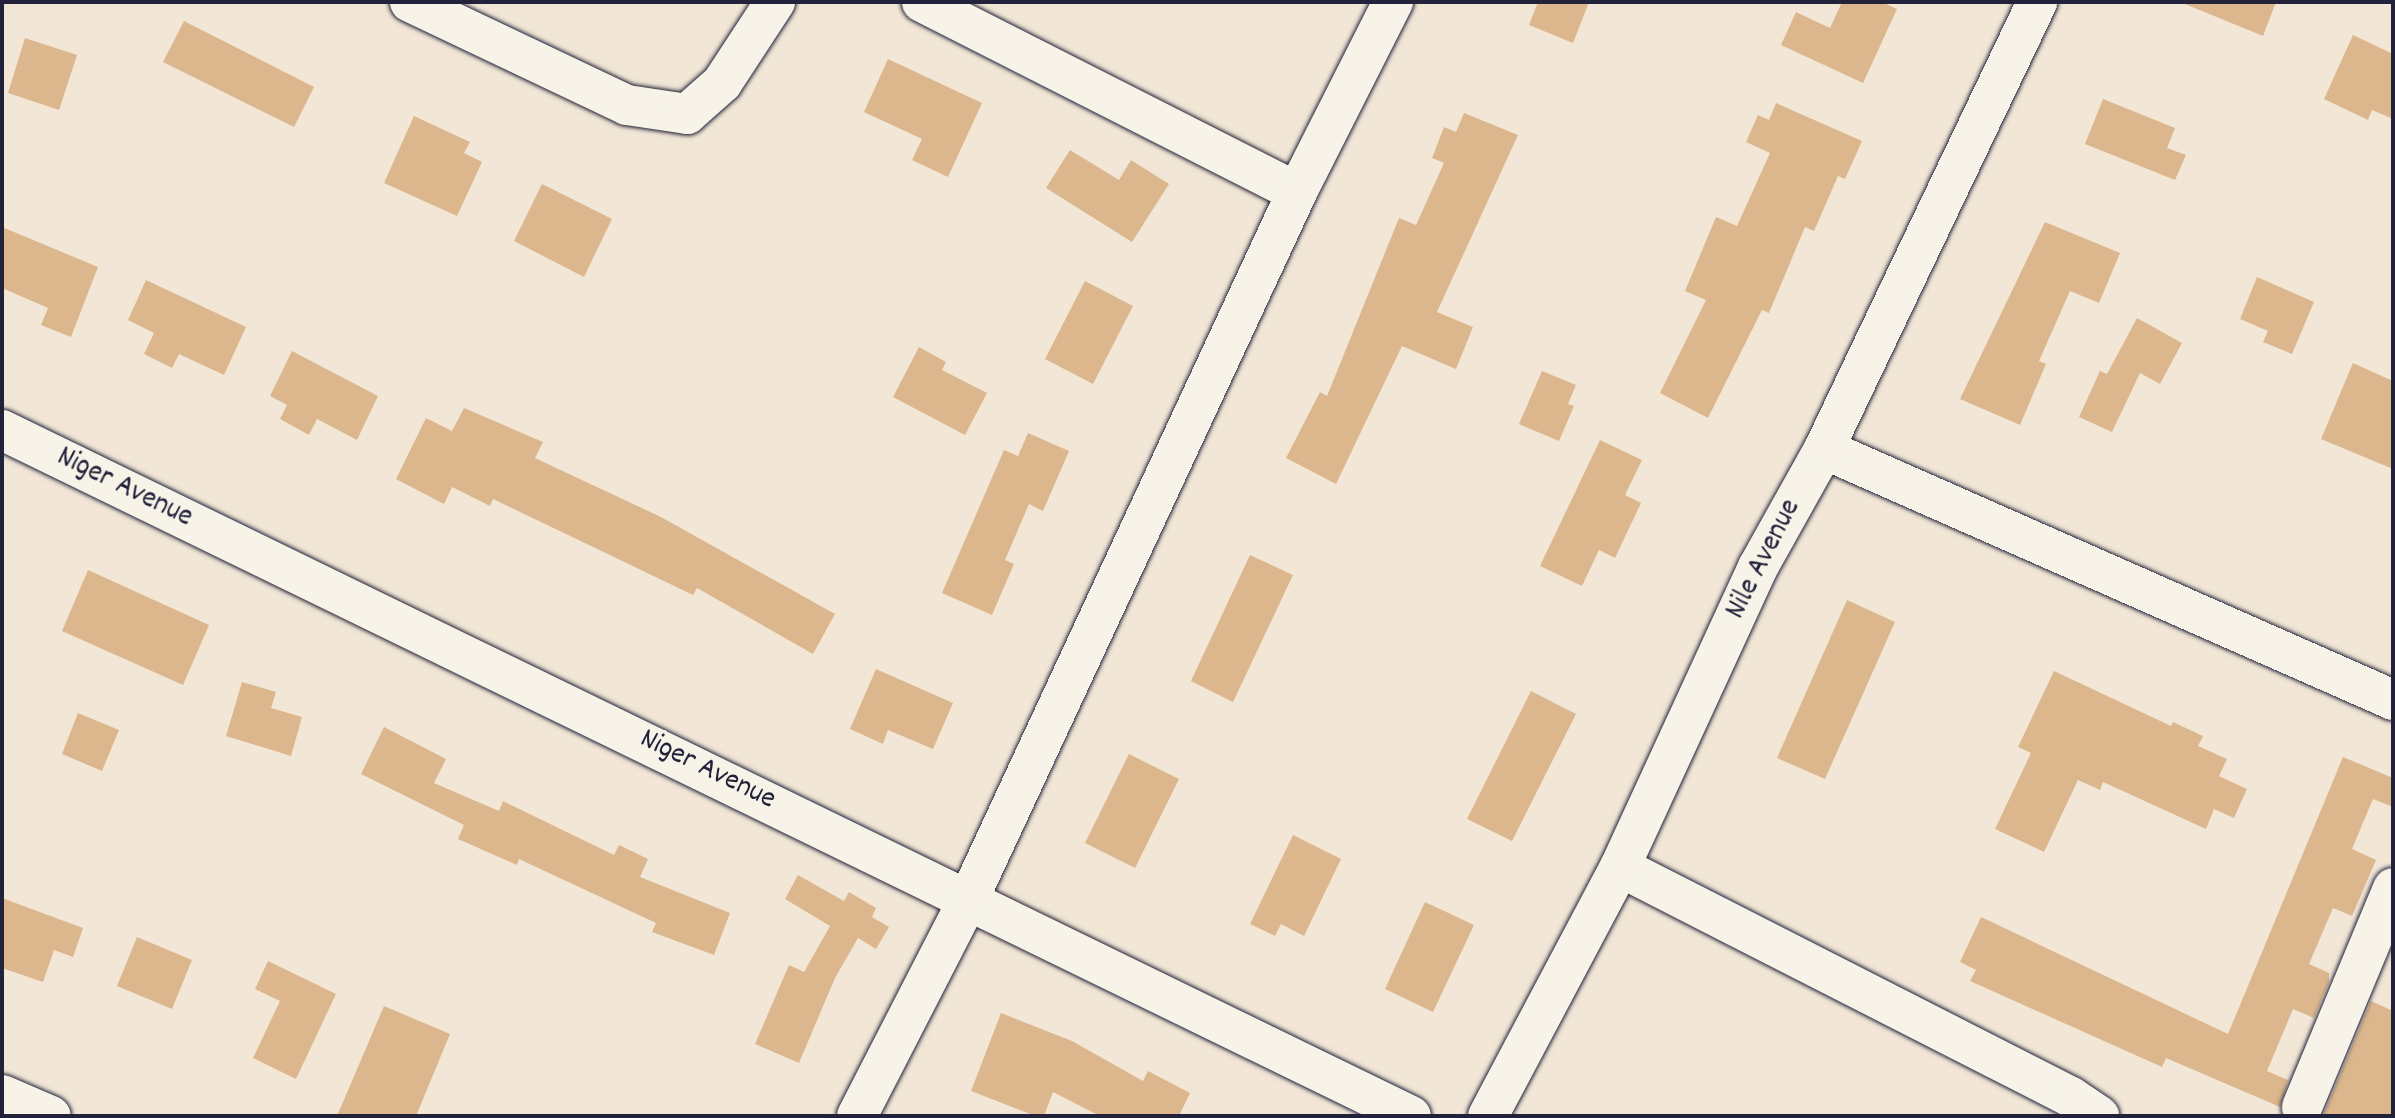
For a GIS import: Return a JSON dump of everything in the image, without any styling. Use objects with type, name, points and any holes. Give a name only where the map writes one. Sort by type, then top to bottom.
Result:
[{"type":"street","points":[[410,2],[627,105],[687,114],[722,83],[775,2]]},
{"type":"street","points":[[922,2],[1297,192]]},
{"type":"street","points":[[857,1116],[969,898],[1297,192],[1393,2]]},
{"type":"street","name":"Nile Avenue","points":[[1488,1116],[1620,867],[1758,567],[1824,449],[2037,2]]},
{"type":"street","name":"Niger Avenue","points":[[2,430],[969,898],[1411,1116]]},
{"type":"street","points":[[1824,449],[2393,700]]},
{"type":"street","points":[[1620,867],[2099,1116]]},
{"type":"street","points":[[2302,1107],[2393,888]]},
{"type":"street","points":[[2,1095],[51,1116]]},
{"type":"building","points":[[1538,2],[1589,2],[1573,43],[1529,25]]},
{"type":"building","points":[[1842,2],[1882,2],[1897,9],[1863,83],[1781,45],[1796,12],[1830,28]]},
{"type":"building","points":[[2180,2],[2276,2],[2263,36]]},
{"type":"building","points":[[184,21],[314,87],[294,127],[163,62]]},
{"type":"building","points":[[2353,35],[2393,54],[2393,119],[2372,110],[2368,120],[2324,99]]},
{"type":"building","points":[[25,38],[77,55],[59,110],[8,93]]},
{"type":"building","points":[[888,59],[982,103],[948,177],[912,160],[922,139],[864,112]]},
{"type":"building","points":[[2103,99],[2175,128],[2167,148],[2186,155],[2175,180],[2085,144]]},
{"type":"building","points":[[1776,103],[1862,141],[1845,179],[1838,176],[1814,231],[1805,227],[1769,313],[1762,310],[1708,418],[1660,393],[1706,300],[1685,291],[1716,217],[1737,226],[1770,153],[1746,142],[1758,115],[1769,120]]},
{"type":"building","points":[[1464,113],[1518,135],[1437,312],[1473,327],[1456,369],[1402,346],[1336,484],[1286,458],[1320,392],[1327,396],[1399,218],[1416,225],[1444,163],[1432,158],[1444,127],[1456,132]]},
{"type":"building","points":[[414,116],[470,142],[464,153],[482,162],[457,216],[384,183]]},
{"type":"building","points":[[1070,150],[1119,180],[1131,160],[1169,184],[1132,242],[1046,188]]},
{"type":"building","points":[[542,184],[612,219],[584,277],[514,241]]},
{"type":"building","points":[[2045,222],[2120,253],[2099,303],[2070,291],[2039,361],[2046,364],[2020,425],[1960,399]]},
{"type":"building","points":[[2,227],[98,267],[71,337],[41,325],[48,308],[2,288]]},
{"type":"building","points":[[2257,277],[2314,302],[2292,354],[2263,342],[2268,331],[2240,319]]},
{"type":"building","points":[[146,280],[246,327],[224,375],[179,354],[172,368],[144,354],[154,333],[128,320]]},
{"type":"building","points":[[1085,281],[1133,306],[1093,384],[1045,359]]},
{"type":"building","points":[[2137,318],[2182,343],[2160,384],[2140,373],[2112,432],[2079,417],[2100,371],[2107,374]]},
{"type":"building","points":[[919,347],[946,362],[942,370],[987,393],[965,435],[893,397]]},
{"type":"building","points":[[292,351],[378,396],[357,440],[317,419],[309,435],[280,419],[287,405],[270,396]]},
{"type":"building","points":[[2353,363],[2393,381],[2393,469],[2321,439]]},
{"type":"building","points":[[1542,371],[1576,385],[1568,404],[1574,406],[1559,441],[1519,424]]},
{"type":"building","points":[[464,408],[543,442],[535,458],[661,517],[835,614],[813,654],[697,588],[693,595],[493,499],[490,506],[452,487],[444,504],[396,479],[426,418],[452,431]]},
{"type":"building","points":[[1028,433],[1069,451],[1043,511],[1029,504],[1005,560],[1014,564],[992,615],[942,593],[1004,450],[1018,456]]},
{"type":"building","points":[[1600,440],[1642,460],[1625,495],[1641,503],[1615,558],[1599,550],[1582,586],[1540,566]]},
{"type":"building","points":[[1250,555],[1293,575],[1233,702],[1191,681]]},
{"type":"building","points":[[88,570],[209,625],[183,685],[62,631]]},
{"type":"building","points":[[1847,600],[1895,622],[1825,779],[1777,758]]},
{"type":"building","points":[[876,669],[953,703],[933,749],[888,730],[883,744],[850,729]]},
{"type":"building","points":[[2054,671],[2171,726],[2173,722],[2203,736],[2198,746],[2227,759],[2219,776],[2247,789],[2234,818],[2214,809],[2206,829],[2103,782],[2100,790],[2078,780],[2044,852],[1995,829],[2031,753],[2018,747]]},
{"type":"building","points":[[242,682],[276,692],[271,708],[302,717],[291,756],[226,736]]},
{"type":"building","points":[[1531,691],[1576,714],[1512,841],[1467,819]]},
{"type":"building","points":[[78,713],[119,730],[102,771],[62,754]]},
{"type":"building","points":[[384,727],[446,759],[434,783],[499,811],[503,801],[614,855],[619,845],[648,859],[640,877],[730,913],[714,955],[652,932],[656,923],[519,859],[517,865],[458,839],[464,825],[361,774]]},
{"type":"building","points":[[1129,754],[1179,779],[1135,868],[1085,843]]},
{"type":"building","points":[[2343,757],[2393,778],[2393,807],[2373,799],[2352,849],[2376,860],[2352,916],[2333,908],[2309,964],[2329,973],[2329,982],[2314,1018],[2293,1009],[2267,1071],[2288,1080],[2280,1107],[2166,1058],[2162,1067],[1970,981],[1976,970],[1960,962],[1981,917],[2228,1034]]},
{"type":"building","points":[[1293,835],[1341,859],[1304,936],[1281,924],[1275,936],[1250,924]]},
{"type":"building","points":[[798,875],[844,901],[849,892],[876,908],[872,917],[889,927],[876,949],[858,938],[835,978],[799,1063],[755,1044],[789,965],[804,972],[830,926],[785,899]]},
{"type":"building","points":[[2,898],[83,928],[73,957],[54,950],[43,982],[2,968]]},
{"type":"building","points":[[1425,902],[1474,925],[1433,1012],[1385,989]]},
{"type":"building","points":[[137,937],[192,960],[172,1009],[117,986]]},
{"type":"building","points":[[268,961],[336,994],[296,1079],[253,1058],[280,1001],[255,989]]},
{"type":"building","points":[[2371,1001],[2393,1011],[2393,1116],[2323,1116]]},
{"type":"building","points":[[384,1006],[450,1034],[416,1116],[337,1116]]},
{"type":"building","points":[[1001,1013],[1072,1041],[1143,1081],[1148,1071],[1190,1093],[1179,1116],[1100,1116],[1053,1092],[1044,1116],[1035,1116],[971,1091]]}]
